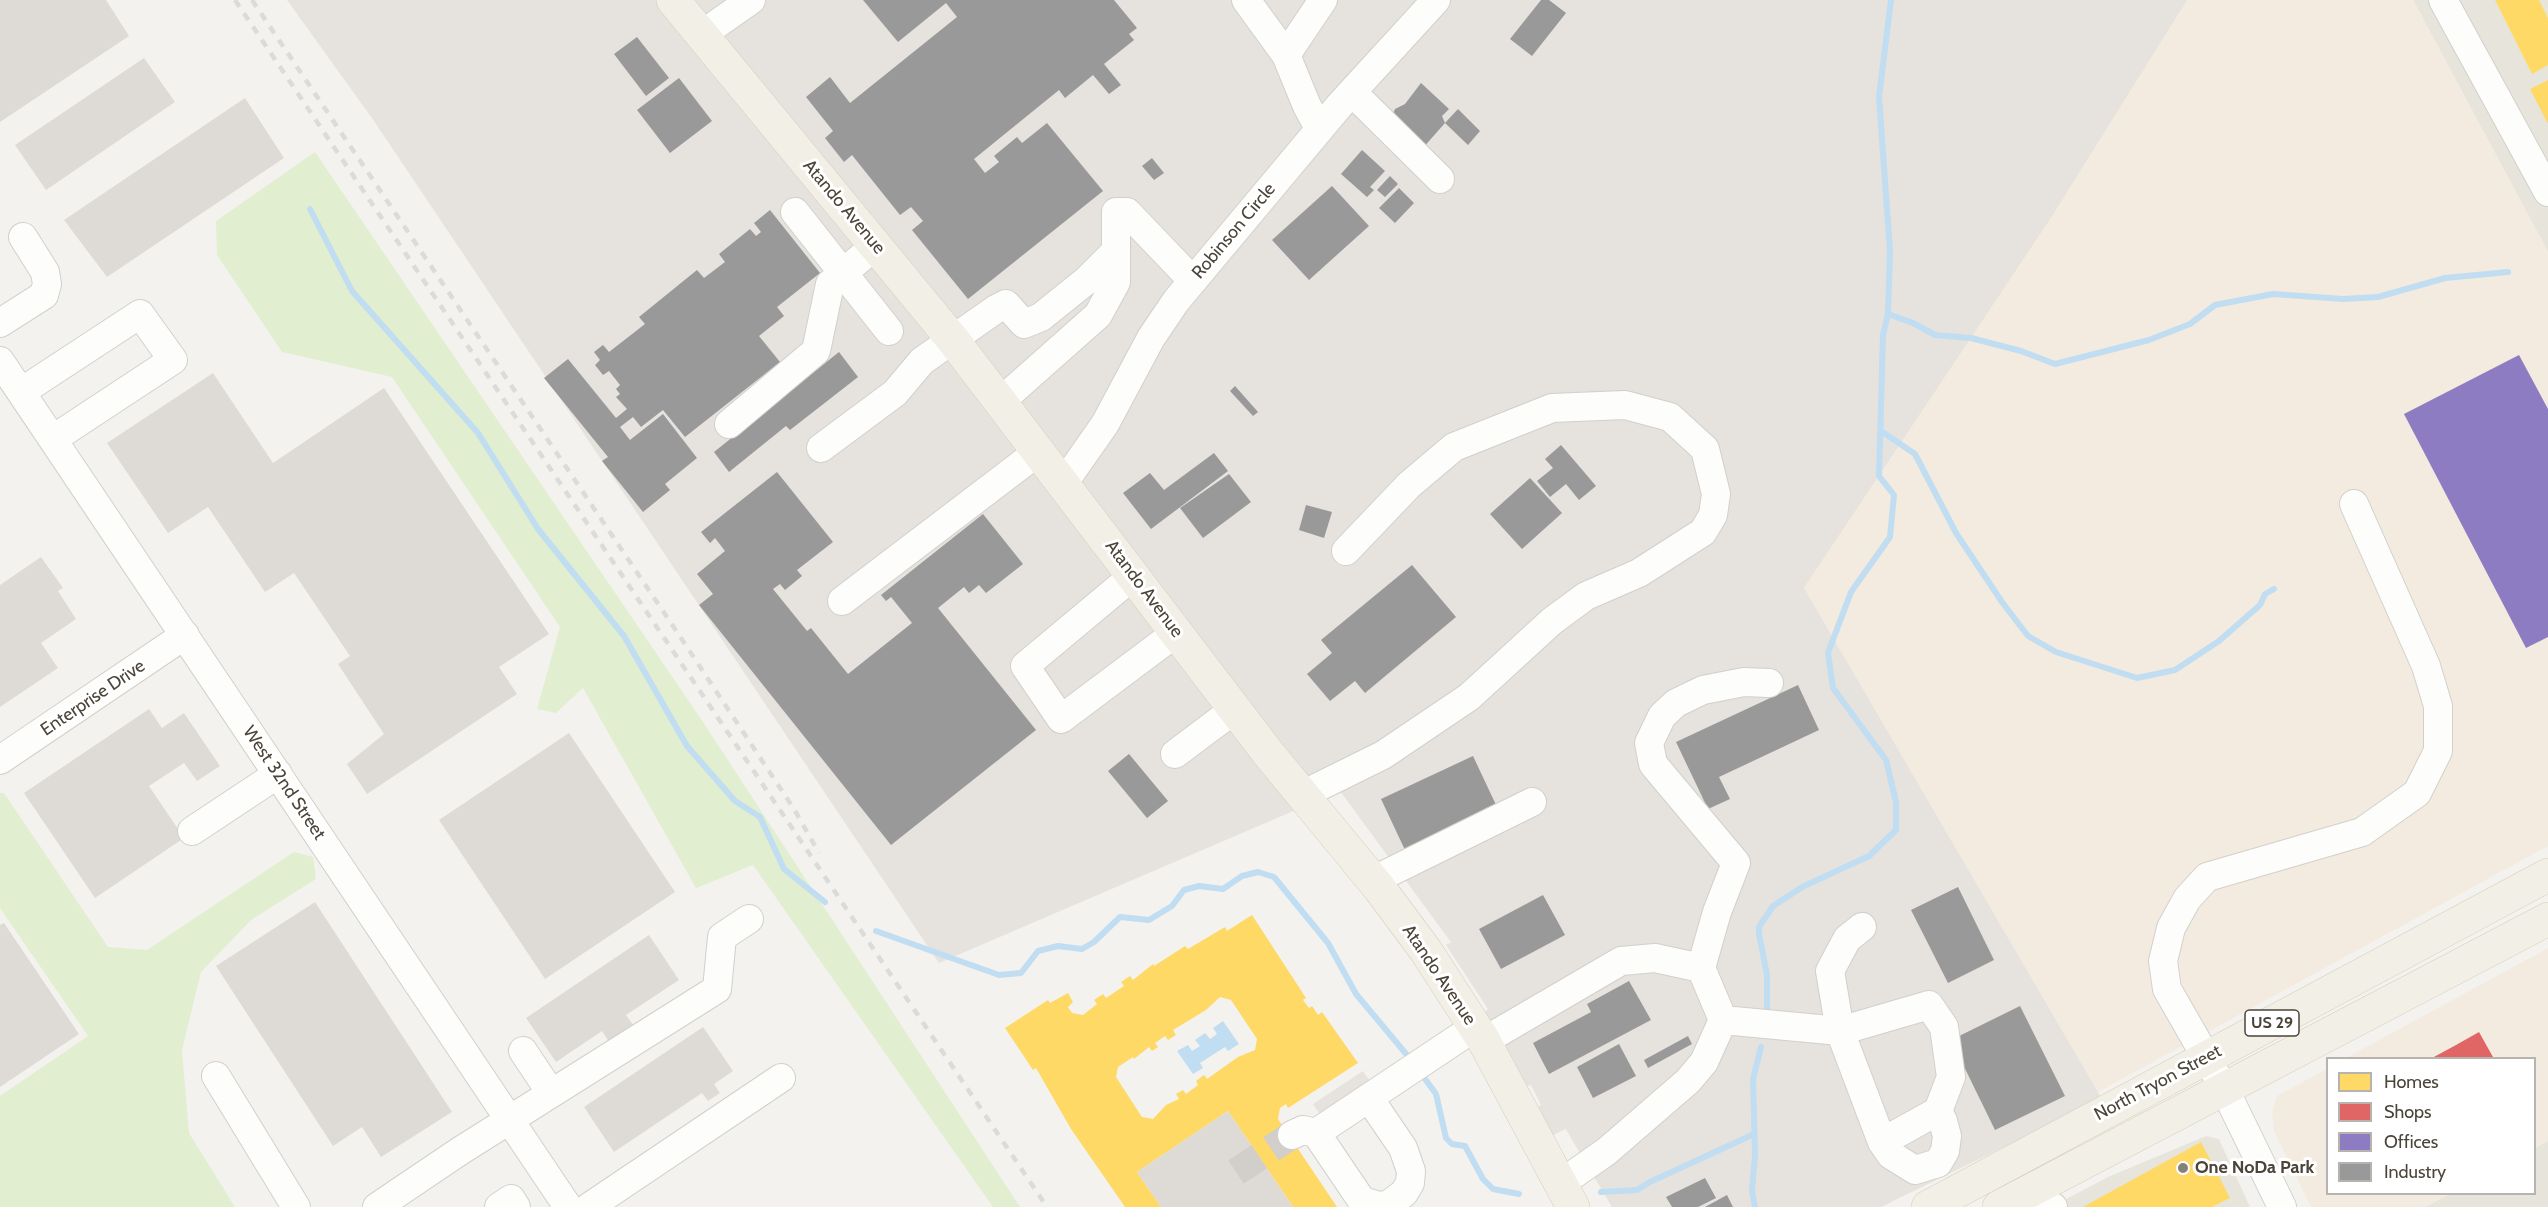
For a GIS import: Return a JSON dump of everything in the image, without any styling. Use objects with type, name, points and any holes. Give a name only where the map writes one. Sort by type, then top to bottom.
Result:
[{"type":"main road","name":"Atando Avenue","points":[[673,0],[953,340],[1302,795],[1426,951],[1479,1034],[1566,1196]]},
{"type":"main road","name":"North Tryon Street","points":[[1941,1200],[2548,875]]},
{"type":"main road","name":"North Tryon Street","points":[[2007,1203],[2548,919]]},
{"type":"street","points":[[701,35],[751,0]]},
{"type":"street","points":[[1246,0],[1286,54],[1307,106],[1319,128]]},
{"type":"street","points":[[1286,54],[1323,0]]},
{"type":"street","name":"Robinson Circle","points":[[1063,484],[1104,424],[1151,338],[1193,281],[1319,128],[1436,0]]},
{"type":"street","points":[[2443,0],[2548,192]]},
{"type":"street","points":[[1352,92],[1440,179]]},
{"type":"street","points":[[795,212],[889,331]]},
{"type":"street","points":[[1001,401],[1098,315],[1116,282],[1116,212],[1126,212],[1193,281]]},
{"type":"street","points":[[0,323],[44,295],[48,284],[45,272],[23,237]]},
{"type":"street","points":[[729,424],[816,351],[830,284],[876,245]]},
{"type":"street","points":[[821,448],[895,393],[922,362],[1006,304],[1024,324],[1041,317],[1087,280],[1116,252]]},
{"type":"street","points":[[21,392],[140,314],[173,360],[53,439]]},
{"type":"street","name":"West 32nd Street","points":[[0,361],[568,1205]]},
{"type":"street","points":[[1302,795],[1383,755],[1468,697],[1552,621],[1586,596],[1639,573],[1703,532],[1713,515],[1716,494],[1705,449],[1670,417],[1625,405],[1552,408],[1454,447],[1409,485],[1347,551]]},
{"type":"street","points":[[842,602],[1039,451]]},
{"type":"street","points":[[2282,1207],[2225,1090],[2167,989],[2163,961],[2171,928],[2187,899],[2207,877],[2362,832],[2416,793],[2438,751],[2438,706],[2426,666],[2354,504]]},
{"type":"street","points":[[1134,575],[1025,666],[1061,719],[1177,632]]},
{"type":"street","name":"Enterprise Drive","points":[[0,760],[185,635]]},
{"type":"street","points":[[1566,1196],[1607,1151],[1688,1081],[1704,1062],[1723,1020],[1701,968],[1717,912],[1736,863],[1653,764],[1649,743],[1662,716],[1676,703],[1702,690],[1744,682],[1769,683]]},
{"type":"street","points":[[1174,754],[1235,708]]},
{"type":"street","points":[[192,831],[278,774]]},
{"type":"street","points":[[1372,881],[1532,802]]},
{"type":"street","points":[[377,1207],[509,1120],[717,989],[722,937],[749,919]]},
{"type":"street","points":[[1862,927],[1847,939],[1830,971],[1840,1031],[1882,1142],[1891,1155],[1914,1170],[1938,1163]]},
{"type":"street","points":[[1377,1093],[1409,1160],[1410,1183],[1396,1201],[1379,1206],[1362,1202],[1304,1134],[1377,1093],[1440,1050],[1479,1034],[1621,961],[1654,958],[1701,968]]},
{"type":"street","points":[[1723,1020],[1840,1031],[1929,1005],[1944,1027],[1951,1077],[1938,1111],[1882,1142]]},
{"type":"street","points":[[523,1051],[550,1094]]},
{"type":"street","points":[[216,1076],[296,1207]]},
{"type":"street","points":[[568,1205],[781,1078]]},
{"type":"street","points":[[1938,1111],[1947,1136],[1944,1151],[1938,1163],[1941,1200]]},
{"type":"street","points":[[499,1207],[511,1199],[516,1207]]},
{"type":"street","points":[[2007,1203],[2039,1200],[2053,1207]]},
{"type":"shaded area","points":[[287,0],[2187,0],[2049,221],[1804,588],[2102,1099],[1881,1207],[1612,1207],[1470,968],[1340,791],[939,963],[374,121]]},
{"type":"shaded area","points":[[855,0],[863,0],[908,56],[850,103],[830,78],[809,95],[779,58]]},
{"type":"shaded area","points":[[2186,0],[2413,0],[2548,252],[2548,846],[2098,1092],[1804,588],[2049,221]]},
{"type":"shaded area","points":[[2413,0],[2548,0],[2548,252]]},
{"type":"shaded area","points":[[797,189],[918,343],[911,349],[977,445],[858,545],[847,549],[837,548],[768,456],[893,364],[770,210]]},
{"type":"shaded area","points":[[1160,371],[1206,425],[1150,470],[1124,437]]},
{"type":"shaded area","points":[[1180,507],[1209,546],[1165,580],[1135,544]]},
{"type":"shaded area","points":[[827,547],[897,635],[848,674],[812,628],[807,631],[773,589],[780,584],[785,590],[802,576],[797,570]]},
{"type":"shaded area","points":[[1106,586],[1170,670],[1148,677],[1055,754],[990,672],[1096,587]]},
{"type":"shaded area","points":[[1167,715],[1213,771],[1179,799],[1133,743]]},
{"type":"shaded area","points":[[1475,929],[1497,973],[1559,940],[1563,947],[1590,931],[1601,951],[1611,946],[1629,981],[1587,1003],[1591,1012],[1533,1043],[1550,1074],[1572,1063],[1599,1111],[1552,1136],[1538,1107],[1541,1105],[1531,1085],[1525,1087],[1485,1012],[1488,1009],[1446,945]]},
{"type":"shaded area","points":[[2548,948],[2548,1141],[2536,1147],[2536,1057],[2348,1057]]},
{"type":"shaded area","points":[[2326,1070],[2326,1195],[2448,1195],[2425,1207],[2311,1207],[2274,1131],[2272,1112],[2277,1096]]},
{"type":"shaded area","points":[[1363,1071],[1385,1103],[1335,1137],[1313,1104]]},
{"type":"shaded area","name":"One NoDa Park","points":[[2206,1136],[2219,1139],[2250,1207],[2051,1207],[2108,1177]]},
{"type":"shaded area","points":[[2548,1141],[2548,1207],[2425,1207],[2448,1195],[2536,1195],[2536,1147]]},
{"type":"green space","points":[[315,152],[703,722],[1020,1207],[993,1207],[753,865],[696,888],[583,688],[556,713],[537,709],[560,627],[392,377],[282,352],[217,255],[216,221]]},
{"type":"green space","points":[[0,793],[4,793],[108,947],[147,950],[294,852],[313,857],[316,879],[251,920],[201,972],[182,1050],[189,1133],[235,1207],[0,1207],[0,1096],[88,1036],[0,908]]},
{"type":"water","points":[[1223,1021],[1239,1044],[1228,1051],[1225,1047],[1200,1063],[1203,1068],[1193,1074],[1177,1051],[1188,1045],[1192,1051],[1200,1046],[1195,1040],[1205,1033],[1210,1039],[1217,1034],[1213,1028]]},
{"type":"building: Homes","points":[[2495,0],[2539,0],[2548,18],[2548,65],[2532,74]]},
{"type":"building: Homes","points":[[2548,80],[2548,124],[2530,89]]},
{"type":"building: Homes","points":[[1252,915],[1306,998],[1303,1000],[1309,1008],[1312,1006],[1318,1015],[1322,1012],[1358,1063],[1288,1108],[1286,1104],[1280,1108],[1278,1119],[1337,1207],[1293,1207],[1228,1111],[1137,1172],[1161,1207],[1125,1207],[1071,1129],[1036,1068],[1033,1070],[1005,1028],[1048,1000],[1050,1003],[1068,993],[1073,1002],[1068,1007],[1072,1013],[1083,1015],[1097,1004],[1094,1000],[1103,994],[1106,998],[1124,986],[1121,982],[1130,976],[1133,980],[1153,964],[1154,966],[1185,946],[1188,949],[1225,927],[1227,931]],"holes":[[[1220,997],[1231,1000],[1257,1039],[1255,1050],[1238,1057],[1207,1079],[1204,1075],[1196,1081],[1198,1085],[1186,1094],[1183,1090],[1176,1094],[1179,1099],[1166,1105],[1153,1119],[1142,1117],[1116,1077],[1118,1067],[1133,1057],[1134,1059],[1149,1047],[1152,1051],[1158,1047],[1155,1043],[1165,1036],[1168,1040],[1176,1035],[1173,1030],[1206,1010]]]},
{"type":"building: Homes","name":"One NoDa Park","points":[[2201,1142],[2230,1198],[2212,1207],[2083,1207]]},
{"type":"building: Shops","points":[[2479,1032],[2493,1057],[2434,1057]]},
{"type":"building: Offices","points":[[2519,355],[2548,409],[2548,637],[2526,648],[2404,414]]},
{"type":"building: Industry","points":[[863,0],[1114,0],[1137,28],[1129,34],[1134,40],[1104,64],[1121,85],[1109,94],[1093,75],[1065,98],[1059,90],[974,159],[985,173],[999,162],[994,156],[1017,137],[1022,143],[1047,123],[1103,191],[968,299],[912,230],[923,221],[911,207],[900,215],[852,155],[844,162],[825,138],[833,131],[806,97],[830,77],[850,103],[957,17],[946,3],[898,42]]},
{"type":"building: Industry","points":[[1541,0],[1549,0],[1566,13],[1532,56],[1510,39]]},
{"type":"building: Industry","points":[[637,37],[669,78],[646,96],[614,54]]},
{"type":"building: Industry","points":[[679,78],[712,121],[670,153],[637,110]]},
{"type":"building: Industry","points":[[1421,83],[1449,109],[1442,116],[1445,123],[1422,149],[1391,119],[1395,109],[1405,104]]},
{"type":"building: Industry","points":[[1458,109],[1480,131],[1468,145],[1445,123]]},
{"type":"building: Industry","points":[[1362,150],[1385,171],[1370,187],[1374,190],[1367,197],[1341,174]]},
{"type":"building: Industry","points":[[1152,158],[1164,173],[1154,180],[1142,166]]},
{"type":"building: Industry","points":[[1390,176],[1398,184],[1385,197],[1377,190]]},
{"type":"building: Industry","points":[[1332,186],[1369,226],[1309,280],[1272,240]]},
{"type":"building: Industry","points":[[1399,188],[1414,203],[1395,223],[1379,208]]},
{"type":"building: Industry","points":[[770,210],[820,273],[777,307],[784,316],[759,336],[780,362],[685,437],[663,410],[641,427],[633,417],[620,427],[630,440],[663,414],[697,458],[665,484],[670,490],[643,512],[602,461],[608,457],[544,378],[568,359],[616,418],[627,409],[616,397],[620,394],[616,389],[620,385],[609,371],[603,375],[595,365],[600,360],[594,352],[603,345],[609,352],[645,324],[639,317],[697,270],[704,278],[725,262],[719,254],[750,229],[756,236],[761,232],[754,223]]},
{"type":"building: Industry","points":[[839,352],[858,377],[790,430],[786,426],[729,472],[714,452]]},
{"type":"building: Industry","points":[[1235,386],[1258,412],[1253,416],[1230,391]]},
{"type":"building: Industry","points":[[1561,445],[1596,486],[1579,500],[1566,484],[1550,497],[1537,481],[1553,468],[1545,459]]},
{"type":"building: Industry","points":[[1214,453],[1228,471],[1151,529],[1123,493],[1150,473],[1164,490]]},
{"type":"building: Industry","points":[[777,472],[833,542],[797,570],[802,576],[785,590],[780,584],[773,589],[807,631],[811,628],[848,674],[912,623],[891,597],[886,601],[881,595],[983,514],[1023,564],[986,593],[979,585],[969,593],[964,587],[938,608],[1036,730],[891,845],[699,605],[713,594],[697,574],[725,551],[715,538],[710,543],[701,532]]},
{"type":"building: Industry","points":[[1229,474],[1251,502],[1203,538],[1180,508]]},
{"type":"building: Industry","points":[[1530,478],[1562,513],[1522,549],[1490,514]]},
{"type":"building: Industry","points":[[1306,505],[1332,512],[1324,538],[1299,530]]},
{"type":"building: Industry","points":[[1412,565],[1456,617],[1365,693],[1355,681],[1330,701],[1307,674],[1332,653],[1321,640]]},
{"type":"building: Industry","points":[[1798,685],[1819,730],[1719,777],[1730,799],[1708,809],[1676,742]]},
{"type":"building: Industry","points":[[1129,754],[1168,801],[1147,818],[1108,771]]},
{"type":"building: Industry","points":[[1473,756],[1497,807],[1405,850],[1381,799]]},
{"type":"building: Industry","points":[[1958,887],[1994,960],[1948,983],[1911,910]]},
{"type":"building: Industry","points":[[1543,895],[1565,935],[1501,969],[1479,929]]},
{"type":"building: Industry","points":[[1629,981],[1651,1020],[1549,1074],[1533,1043],[1591,1012],[1587,1004]]},
{"type":"building: Industry","points":[[2020,1006],[2065,1096],[1995,1130],[1951,1040]]},
{"type":"building: Industry","points":[[1688,1036],[1692,1044],[1648,1068],[1644,1060]]},
{"type":"building: Industry","points":[[1619,1044],[1636,1076],[1593,1098],[1577,1067]]},
{"type":"building: Industry","points":[[1705,1178],[1716,1198],[1698,1207],[1672,1207],[1666,1197]]},
{"type":"building: Industry","points":[[1727,1195],[1733,1207],[1705,1207]]},
{"type":"building: Other","points":[[0,0],[106,0],[129,36],[0,122]]},
{"type":"building: Other","points":[[144,58],[175,102],[46,190],[15,145]]},
{"type":"building: Other","points":[[245,98],[284,158],[107,277],[64,220]]},
{"type":"building: Other","points":[[213,373],[273,463],[384,388],[549,634],[499,667],[517,694],[367,794],[347,764],[384,734],[338,664],[350,656],[294,573],[265,592],[208,507],[168,533],[107,443]]},
{"type":"building: Other","points":[[41,557],[63,588],[58,591],[76,619],[41,643],[58,668],[0,707],[0,585]]},
{"type":"building: Other","points":[[149,709],[162,728],[184,713],[220,766],[197,781],[184,763],[149,786],[184,838],[95,898],[24,793]]},
{"type":"building: Other","points":[[569,733],[675,892],[545,979],[439,820]]},
{"type":"building: Other","points":[[315,902],[452,1112],[381,1157],[362,1127],[333,1146],[216,966]]},
{"type":"building: Other","points":[[4,923],[79,1034],[0,1087],[0,925]]},
{"type":"building: Other","points":[[649,935],[679,980],[626,1015],[634,1026],[609,1042],[602,1031],[556,1062],[526,1018]]},
{"type":"building: Other","points":[[703,1027],[733,1071],[714,1084],[720,1093],[708,1101],[702,1093],[614,1152],[584,1107]]},
{"type":"building: Other","points":[[1228,1111],[1293,1207],[1161,1207],[1137,1172]]},
{"type":"waterway","points":[[1767,1013],[1767,975],[1759,927],[1773,906],[1804,886],[1869,856],[1896,830],[1896,802],[1886,760],[1833,688],[1828,653],[1851,592],[1890,537],[1894,495],[1879,476],[1883,335],[1888,314],[1890,251],[1879,97],[1891,0]]},
{"type":"waterway","points":[[310,209],[352,291],[478,433],[538,529],[624,636],[687,746],[735,801],[760,817],[784,869],[825,902]]},
{"type":"waterway","points":[[1888,314],[1913,323],[1935,335],[1971,338],[2021,351],[2055,364],[2149,340],[2190,324],[2215,305],[2273,294],[2343,299],[2378,297],[2445,278],[2508,272]]},
{"type":"waterway","points":[[1881,431],[1915,454],[1956,533],[2002,602],[2028,636],[2056,652],[2137,678],[2175,670],[2219,641],[2260,605],[2265,594],[2274,589]]},
{"type":"waterway","points":[[876,931],[999,975],[1021,973],[1038,951],[1058,946],[1082,949],[1094,942],[1120,917],[1149,920],[1172,906],[1184,890],[1199,886],[1223,889],[1242,876],[1258,872],[1274,877],[1328,943],[1356,994],[1412,1061]]},
{"type":"waterway","points":[[1755,1207],[1752,1191],[1755,1155],[1753,1079],[1761,1047]]},
{"type":"waterway","points":[[1420,1072],[1436,1094],[1446,1138],[1452,1144],[1465,1146],[1483,1179],[1493,1189],[1519,1194]]},
{"type":"waterway","points":[[1601,1192],[1637,1190],[1754,1134]]},
{"type":"tunnel","points":[[1236,1172],[1292,1135]]},
{"type":"railway","points":[[235,0],[1047,1207]]},
{"type":"railway","points":[[252,0],[673,626],[794,809],[819,853]]},
{"type":"place","name":"One NoDa Park","points":[[2183,1168]]}]
